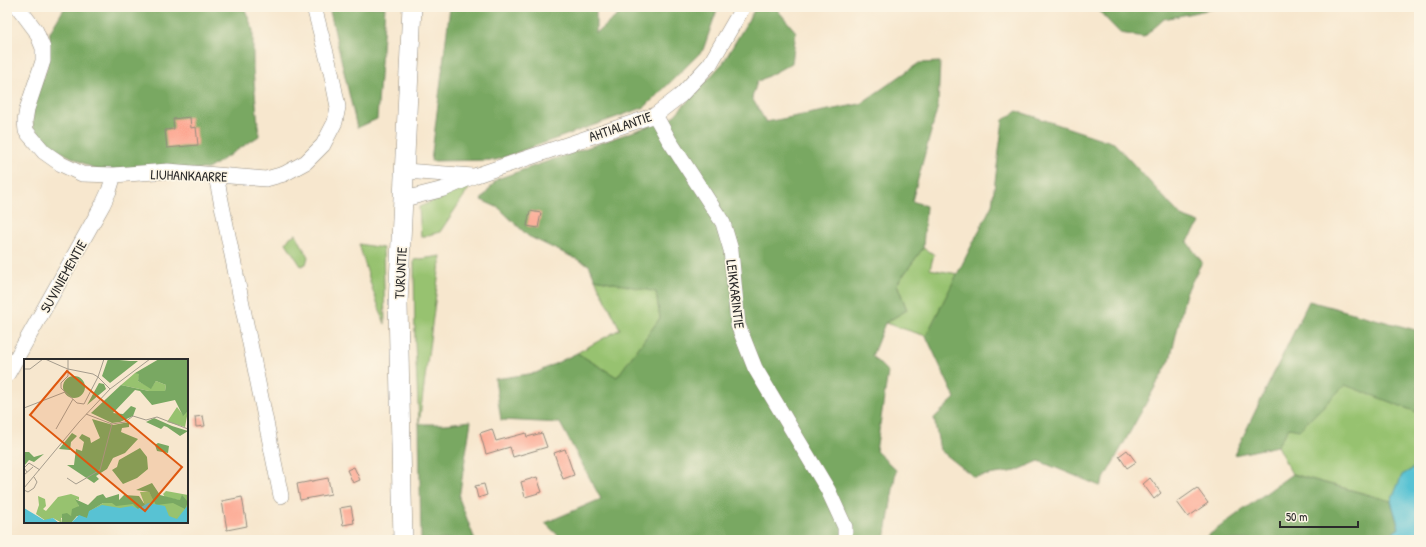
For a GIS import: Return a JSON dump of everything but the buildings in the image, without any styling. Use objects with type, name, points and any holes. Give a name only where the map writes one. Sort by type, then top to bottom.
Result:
[{"type":"main road","name":"TURUNTIE","points":[[402,540],[398,304],[412,7]]},
{"type":"street","name":"LIUHANKAARRE","points":[[18,7],[36,31],[44,56],[44,62],[27,109],[25,122],[26,131],[44,152],[61,164],[82,174],[168,171],[266,179],[284,174],[306,162],[328,136],[335,122],[338,107],[331,72],[314,7]]},
{"type":"street","name":"AHTIALANTIE","points":[[404,199],[444,189],[474,176],[655,115],[681,95],[710,64],[743,7]]},
{"type":"street","name":"LEIKKARINTIE","points":[[655,115],[669,140],[723,223],[731,250],[738,325],[755,368],[831,496],[845,527],[844,540]]},
{"type":"street","name":"AHTIALANTIE","points":[[405,171],[474,176]]},
{"type":"street","name":"SUVINIEMENTIE","points":[[7,375],[103,204],[114,174]]},
{"type":"street","points":[[216,176],[281,496]]},
{"type":"green space","points":[[65,7],[244,7],[253,30],[253,70],[259,136],[208,169],[96,170],[50,146],[33,128],[33,104],[47,67],[50,32]]},
{"type":"green space","points":[[329,7],[385,7],[377,119],[357,128]]},
{"type":"green space","points":[[450,7],[596,7],[596,33],[628,7],[718,7],[703,50],[645,107],[496,160],[431,161]]},
{"type":"green space","points":[[756,7],[775,7],[796,32],[792,63],[757,82],[752,98],[766,122],[860,104],[919,63],[940,62],[938,106],[912,201],[926,206],[923,248],[897,284],[907,310],[885,323],[872,356],[888,372],[876,451],[896,470],[885,540],[563,540],[545,523],[601,499],[560,423],[501,420],[495,379],[536,373],[577,353],[617,377],[660,318],[656,292],[595,279],[589,265],[528,236],[499,208],[481,200],[497,179],[672,118],[723,63]]},
{"type":"green space","points":[[1095,7],[1221,7],[1164,19],[1144,37],[1120,33]]},
{"type":"green space","points":[[1017,111],[1114,143],[1181,216],[1200,223],[1187,242],[1202,262],[1186,293],[1170,360],[1100,486],[1039,461],[1016,471],[974,477],[940,450],[934,418],[955,398],[926,336],[992,205],[1003,120]]},
{"type":"green space","points":[[472,184],[440,232],[421,237],[419,207]]},
{"type":"green space","points":[[296,234],[308,257],[306,264],[301,266],[286,243],[290,237]]},
{"type":"green space","points":[[359,244],[383,248],[385,324],[372,288]]},
{"type":"green space","points":[[923,248],[934,254],[930,269],[958,274],[926,336],[885,323],[907,310],[897,284]]},
{"type":"green space","points":[[441,256],[419,424],[415,343],[414,260]]},
{"type":"green space","points":[[595,279],[656,291],[660,318],[617,378],[577,353],[620,329]]},
{"type":"green space","points":[[1309,301],[1419,331],[1419,413],[1345,385],[1299,430],[1289,428],[1277,446],[1234,455]]},
{"type":"green space","points":[[1345,384],[1407,408],[1419,401],[1419,540],[1377,540],[1370,495],[1292,474],[1277,446],[1289,428],[1299,429]]},
{"type":"green space","points":[[471,421],[459,498],[475,540],[421,540],[419,424],[446,424]]},
{"type":"green space","points":[[1292,474],[1391,501],[1399,528],[1390,535],[1387,540],[1202,540]]},
{"type":"water","points":[[1419,465],[1419,540],[1387,540],[1390,535],[1399,528],[1391,501],[1402,475]]}]
